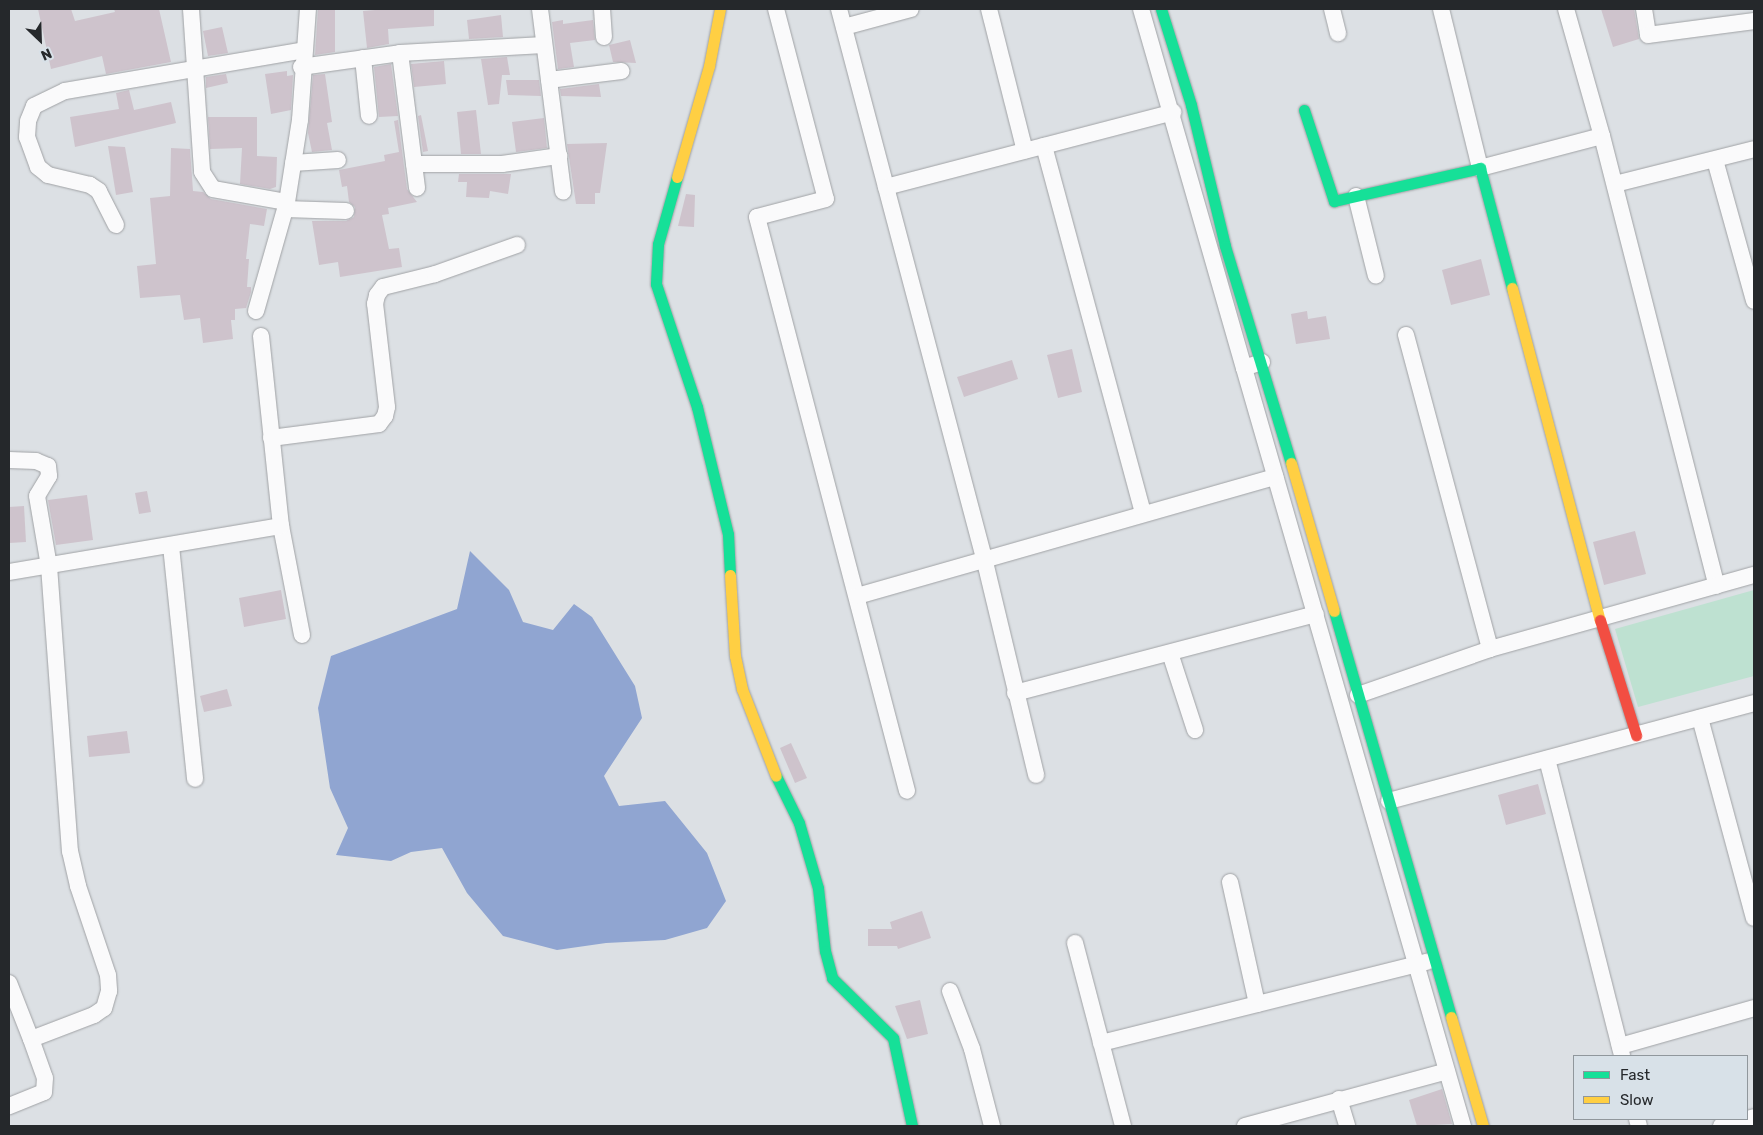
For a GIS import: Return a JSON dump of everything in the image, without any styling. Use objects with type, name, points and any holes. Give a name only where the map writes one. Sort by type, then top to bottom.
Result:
[{"type":"street","points":[[191,9],[202,172],[213,189],[286,205],[346,211]]},
{"type":"street","points":[[256,311],[286,205],[300,120],[301,67],[305,50],[308,9]]},
{"type":"street","points":[[540,9],[564,192]]},
{"type":"street","points":[[602,9],[604,37]]},
{"type":"street","points":[[720,9],[709,66],[658,244],[656,284],[697,407],[728,534],[735,656],[742,689],[776,777],[800,823],[818,888],[825,951],[832,978],[893,1038],[912,1126]]},
{"type":"street","points":[[776,9],[826,198],[757,217],[858,596],[907,791]]},
{"type":"street","points":[[839,9],[985,562],[1036,775]]},
{"type":"street","points":[[844,27],[911,9]]},
{"type":"street","points":[[989,9],[1025,151]]},
{"type":"street","points":[[1141,9],[1218,247],[1262,362],[1483,1126]]},
{"type":"street","points":[[1161,9],[1190,105],[1244,368],[1463,1126]]},
{"type":"street","points":[[1332,9],[1338,33]]},
{"type":"street","points":[[1442,9],[1480,168],[1600,621],[1636,735]]},
{"type":"street","points":[[1566,9],[1615,184],[1717,586]]},
{"type":"street","points":[[1644,9],[1648,35],[1754,21]]},
{"type":"street","points":[[301,67],[400,53],[544,45]]},
{"type":"street","points":[[116,226],[99,191],[90,185],[48,175],[38,167],[27,137],[28,121],[34,106],[65,91],[305,50]]},
{"type":"street","points":[[400,53],[417,188]]},
{"type":"street","points":[[363,58],[369,116]]},
{"type":"street","points":[[549,80],[621,71]]},
{"type":"street","points":[[1304,110],[1334,201],[1480,168],[1602,136]]},
{"type":"street","points":[[886,188],[1173,112]]},
{"type":"street","points":[[1044,146],[1143,513]]},
{"type":"street","points":[[1615,184],[1754,149]]},
{"type":"street","points":[[414,164],[502,164],[559,156]]},
{"type":"street","points":[[293,163],[338,160]]},
{"type":"street","points":[[1715,160],[1754,301]]},
{"type":"street","points":[[1356,196],[1376,276]]},
{"type":"street","points":[[271,438],[379,424],[385,416],[387,406],[375,304],[377,294],[383,287],[435,274],[517,245]]},
{"type":"street","points":[[1406,335],[1490,649]]},
{"type":"street","points":[[261,336],[281,526],[302,635]]},
{"type":"street","points":[[1244,368],[1262,362]]},
{"type":"street","points":[[9,460],[36,461],[48,466],[50,476],[37,496],[49,566],[70,851],[78,886],[108,975],[109,991],[104,1008],[94,1015],[31,1039]]},
{"type":"street","points":[[858,596],[985,562],[1143,513],[1275,477]]},
{"type":"street","points":[[9,572],[281,526]]},
{"type":"street","points":[[171,546],[195,779]]},
{"type":"street","points":[[1358,695],[1490,649],[1600,621],[1754,575]]},
{"type":"street","points":[[1015,693],[1316,614]]},
{"type":"street","points":[[1170,653],[1195,730]]},
{"type":"street","points":[[1389,801],[1754,703]]},
{"type":"street","points":[[1700,718],[1754,918]]},
{"type":"street","points":[[1547,759],[1621,1051],[1754,1008]]},
{"type":"street","points":[[1230,882],[1257,1004]]},
{"type":"street","points":[[1075,943],[1123,1126]]},
{"type":"street","points":[[1101,1043],[1435,960]]},
{"type":"street","points":[[9,983],[45,1078],[44,1092],[9,1106]]},
{"type":"street","points":[[950,991],[972,1049],[992,1126]]},
{"type":"street","points":[[1245,1126],[1447,1070]]},
{"type":"street","points":[[1339,1099],[1347,1126]]},
{"type":"street","points":[[1721,1126],[1743,1120]]},
{"type":"green space","points":[[1754,590],[1754,676],[1638,707],[1615,629]]},
{"type":"water","points":[[470,551],[509,590],[523,622],[553,630],[574,604],[592,617],[635,686],[642,718],[604,776],[619,806],[665,801],[707,853],[726,901],[707,928],[665,940],[606,943],[557,950],[503,936],[467,893],[442,848],[411,852],[391,861],[336,855],[348,828],[330,788],[318,708],[331,656],[457,609]]},
{"type":"building","points":[[38,9],[71,9],[75,21],[115,12],[114,9],[159,9],[171,62],[106,74],[102,56],[51,69]]},
{"type":"building","points":[[318,9],[335,9],[335,52],[315,55]]},
{"type":"building","points":[[434,9],[434,26],[388,29],[389,44],[367,48],[363,11]]},
{"type":"building","points":[[1601,9],[1634,9],[1639,39],[1613,47]]},
{"type":"building","points":[[501,15],[503,37],[469,39],[467,20]]},
{"type":"building","points":[[563,20],[563,24],[593,20],[595,40],[570,43],[574,67],[558,69],[552,22]]},
{"type":"building","points":[[222,27],[228,53],[208,56],[203,31]]},
{"type":"building","points":[[630,40],[636,63],[613,62],[609,45]]},
{"type":"building","points":[[507,57],[510,75],[502,75],[499,104],[488,105],[481,59]]},
{"type":"building","points":[[444,61],[446,84],[414,87],[411,64]]},
{"type":"building","points":[[391,64],[398,116],[379,117],[374,67]]},
{"type":"building","points":[[287,71],[287,76],[293,75],[291,110],[271,114],[265,74]]},
{"type":"building","points":[[226,74],[228,83],[206,88],[206,77]]},
{"type":"building","points":[[325,74],[332,122],[327,123],[332,150],[312,152],[308,133],[313,75]]},
{"type":"building","points":[[506,80],[539,80],[541,96],[508,95]]},
{"type":"building","points":[[599,84],[601,97],[561,96],[560,89]]},
{"type":"building","points":[[129,90],[134,110],[171,102],[176,123],[75,147],[70,117],[119,109],[116,93]]},
{"type":"building","points":[[476,110],[481,154],[461,154],[457,112]]},
{"type":"building","points":[[421,115],[428,151],[423,152],[418,116]]},
{"type":"building","points":[[208,117],[257,117],[257,156],[277,157],[276,187],[270,189],[240,184],[242,148],[210,149]]},
{"type":"building","points":[[544,118],[547,148],[516,152],[512,122]]},
{"type":"building","points":[[398,120],[407,189],[417,202],[388,208],[389,214],[382,215],[389,249],[399,248],[402,267],[340,277],[338,262],[319,265],[312,221],[346,221],[354,217],[355,207],[349,202],[347,186],[342,187],[339,170],[385,161],[384,155],[399,152],[394,121]]},
{"type":"building","points":[[607,143],[600,193],[595,193],[595,204],[576,204],[567,144]]},
{"type":"building","points":[[108,146],[125,147],[133,192],[116,195]]},
{"type":"building","points":[[171,148],[190,149],[193,191],[203,192],[211,199],[267,209],[264,226],[250,224],[246,259],[249,259],[247,287],[251,287],[251,292],[246,308],[235,309],[235,320],[231,320],[233,339],[203,343],[200,318],[184,320],[180,295],[140,298],[137,266],[156,264],[150,198],[170,196]]},
{"type":"building","points":[[459,174],[511,174],[508,194],[490,191],[489,198],[466,197],[467,182],[458,182]]},
{"type":"building","points":[[686,194],[695,195],[694,227],[678,226]]},
{"type":"building","points":[[1481,259],[1490,295],[1451,305],[1442,270]]},
{"type":"building","points":[[1307,311],[1308,319],[1326,316],[1330,339],[1296,344],[1291,314]]},
{"type":"building","points":[[1072,349],[1082,392],[1058,398],[1047,355]]},
{"type":"building","points":[[1012,360],[1018,379],[964,397],[957,377]]},
{"type":"building","points":[[147,491],[151,512],[139,514],[135,493]]},
{"type":"building","points":[[87,495],[93,540],[56,545],[48,500]]},
{"type":"building","points":[[24,506],[26,542],[9,543],[9,507]]},
{"type":"building","points":[[1635,531],[1646,574],[1604,585],[1593,542]]},
{"type":"building","points":[[281,590],[286,619],[244,627],[239,598]]},
{"type":"building","points":[[227,689],[232,706],[204,712],[200,696]]},
{"type":"building","points":[[127,731],[130,753],[89,757],[87,736]]},
{"type":"building","points":[[791,743],[807,778],[795,783],[780,748]]},
{"type":"building","points":[[1538,784],[1546,814],[1506,825],[1498,795]]},
{"type":"building","points":[[922,911],[931,938],[898,949],[897,946],[868,946],[868,929],[892,929],[890,922]]},
{"type":"building","points":[[920,1000],[928,1034],[907,1039],[895,1006]]},
{"type":"building","points":[[1442,1089],[1452,1124],[1417,1126],[1409,1100]]},
{"type":"traffic: fast","points":[[1161,9],[1191,105],[1225,246],[1291,463]]},
{"type":"traffic: fast","points":[[1304,110],[1334,201],[1480,168],[1512,288]]},
{"type":"traffic: fast","points":[[677,177],[658,244],[656,284],[697,407],[728,534],[730,575]]},
{"type":"traffic: fast","points":[[1334,611],[1451,1017]]},
{"type":"traffic: fast","points":[[776,776],[799,823],[818,888],[825,951],[832,978],[893,1038],[912,1126]]},
{"type":"traffic: slow","points":[[677,177],[709,66],[720,9]]},
{"type":"traffic: slow","points":[[1512,288],[1600,620]]},
{"type":"traffic: slow","points":[[1291,463],[1334,611]]},
{"type":"traffic: slow","points":[[730,575],[735,656],[742,689],[776,776]]},
{"type":"traffic: slow","points":[[1451,1017],[1483,1126]]},
{"type":"traffic: jam","points":[[1600,620],[1636,735]]}]
